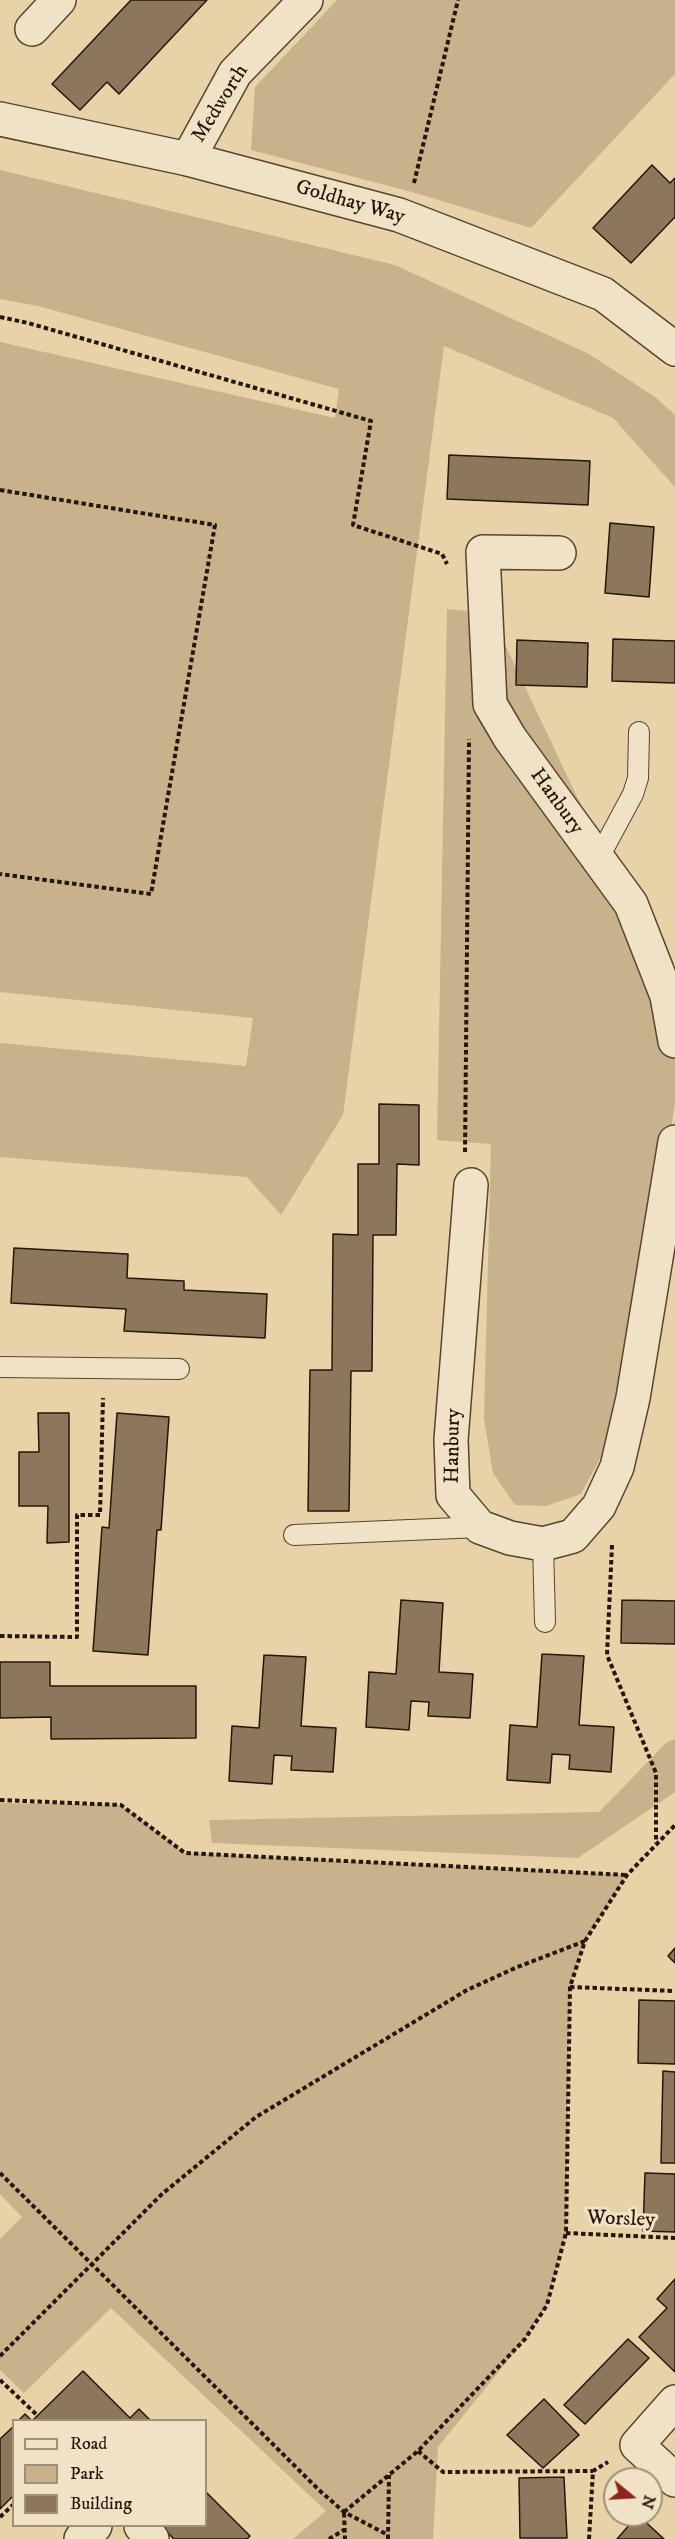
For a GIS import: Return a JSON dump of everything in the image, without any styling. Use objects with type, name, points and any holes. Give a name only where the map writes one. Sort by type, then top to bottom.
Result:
[{"type":"street","points":[[32,29],[59,0]]},
{"type":"street","name":"Medworth","points":[[188,159],[235,73],[306,0]]},
{"type":"street","name":"Goldhay Way","points":[[0,119],[188,159],[405,218],[603,294],[675,349]]},
{"type":"street","name":"Hanbury","points":[[559,553],[483,552],[490,704],[510,738],[631,904],[667,996],[675,1041]]},
{"type":"street","name":"Hanbury","points":[[471,1185],[451,1440],[453,1495],[480,1527],[510,1538],[543,1544],[573,1536],[599,1506],[616,1467],[633,1398],[668,1228],[675,1142]]},
{"type":"street","points":[[675,2402],[637,2445],[675,2480]]},
{"type":"street","points":[[81,2539],[94,2527]]},
{"type":"street","points":[[142,2527],[152,2539]]},
{"type":"lane","points":[[598,859],[633,794],[638,778],[639,732]]},
{"type":"lane","points":[[0,1366],[179,1369]]},
{"type":"lane","points":[[294,1535],[480,1527]]},
{"type":"lane","points":[[543,1544],[544,1622]]},
{"type":"path","points":[[405,218],[458,0]]},
{"type":"path","points":[[0,317],[28,323],[372,422],[353,525],[441,554],[451,572]]},
{"type":"path","points":[[0,490],[215,525],[152,894],[0,874]]},
{"type":"path","points":[[469,727],[464,1146],[471,1185]]},
{"type":"path","points":[[0,1636],[77,1637],[78,1515],[100,1515],[104,1368]]},
{"type":"path","points":[[599,1506],[614,1518],[607,1655],[656,1773],[656,1844]]},
{"type":"path","points":[[0,1800],[121,1805],[185,1853],[627,1875]]},
{"type":"path","points":[[344,2512],[418,2451],[525,2339],[547,2305],[566,2233],[570,1987],[585,1941],[627,1875],[675,1825]]},
{"type":"path","points":[[0,2356],[162,2194],[256,2117],[467,1990],[515,1968],[585,1941]]},
{"type":"path","points":[[570,1987],[675,1991]]},
{"type":"path","points":[[0,2173],[319,2490],[344,2512],[388,2537],[389,2475]]},
{"type":"path","name":"Worsley","points":[[566,2233],[675,2238]]},
{"type":"path","points":[[0,2380],[38,2416]]},
{"type":"path","points":[[418,2451],[443,2472],[593,2470],[637,2445]]},
{"type":"path","points":[[589,2539],[593,2470]]},
{"type":"path","points":[[0,2517],[12,2506]]},
{"type":"path","points":[[344,2512],[345,2539]]},
{"type":"path","points":[[329,2539],[345,2529]]},
{"type":"green space","points":[[337,0],[675,0],[675,74],[531,228],[412,192],[251,150],[255,87]]},
{"type":"green space","points":[[0,170],[395,265],[589,354],[655,397],[675,415],[675,487],[613,418],[444,346],[343,1115],[281,1215],[247,1177],[0,1157],[0,1043],[246,1066],[253,1018],[0,992],[0,342],[335,418],[339,389],[38,306],[0,299]]},
{"type":"green space","points":[[447,609],[490,613],[671,995],[675,1102],[655,1236],[622,1417],[581,1494],[546,1506],[515,1505],[493,1473],[484,1418],[491,1144],[437,1140]]},
{"type":"green space","points":[[675,1739],[675,1792],[578,1858],[212,1843],[209,1820],[599,1812],[667,1742]]},
{"type":"green space","points":[[0,1803],[121,1805],[185,1853],[627,1875],[585,1941],[570,1987],[566,2233],[547,2305],[525,2339],[438,2447],[433,2539],[293,2539],[326,2511],[111,2308],[24,2393],[0,2370],[0,2239],[22,2217],[0,2194]]},
{"type":"building","points":[[131,0],[207,0],[119,94],[107,82],[80,110],[52,84]]},
{"type":"building","points":[[652,165],[670,183],[675,178],[675,217],[631,263],[593,228]]},
{"type":"building","points":[[449,455],[590,461],[588,505],[447,499]]},
{"type":"building","points":[[610,523],[654,527],[649,597],[605,593]]},
{"type":"building","points":[[613,639],[675,641],[675,683],[612,681]]},
{"type":"building","points":[[517,640],[588,643],[587,687],[516,685]]},
{"type":"building","points":[[379,1104],[419,1105],[419,1165],[397,1164],[396,1235],[373,1235],[372,1371],[351,1371],[349,1511],[308,1511],[310,1370],[332,1370],[333,1234],[358,1235],[358,1164],[379,1164]]},
{"type":"building","points":[[14,1248],[128,1254],[127,1278],[184,1281],[184,1290],[267,1294],[265,1338],[124,1331],[126,1309],[11,1303]]},
{"type":"building","points":[[38,1413],[69,1413],[69,1542],[47,1543],[48,1506],[19,1506],[19,1452],[39,1452]]},
{"type":"building","points":[[117,1413],[169,1417],[161,1530],[157,1530],[148,1655],[93,1651],[102,1527],[109,1528]]},
{"type":"building","points":[[401,1600],[443,1603],[439,1672],[473,1674],[470,1718],[428,1716],[429,1702],[411,1701],[409,1730],[366,1727],[369,1672],[396,1674]]},
{"type":"building","points":[[622,1600],[675,1601],[675,1644],[621,1643]]},
{"type":"building","points":[[542,1654],[584,1656],[579,1725],[614,1727],[611,1772],[569,1769],[570,1755],[552,1754],[550,1783],[507,1780],[510,1725],[537,1727]]},
{"type":"building","points":[[264,1655],[306,1657],[301,1726],[336,1728],[333,1772],[291,1770],[292,1756],[274,1755],[272,1784],[229,1781],[232,1726],[259,1728]]},
{"type":"building","points":[[0,1662],[50,1662],[50,1686],[196,1686],[196,1738],[51,1739],[51,1717],[0,1718]]},
{"type":"building","points":[[675,1948],[675,1963],[668,1956]]},
{"type":"building","points":[[639,2000],[675,2001],[675,2064],[638,2063]]},
{"type":"building","points":[[663,2071],[675,2072],[675,2163],[661,2163]]},
{"type":"building","points":[[645,2173],[675,2174],[675,2232],[643,2231]]},
{"type":"building","points":[[675,2279],[675,2372],[639,2337],[667,2308],[657,2299]]},
{"type":"building","points":[[628,2339],[649,2358],[585,2424],[564,2405]]},
{"type":"building","points":[[83,2371],[130,2418],[139,2409],[149,2419],[34,2419]]},
{"type":"building","points":[[544,2399],[579,2435],[543,2468],[507,2435]]},
{"type":"building","points":[[25,2414],[30,2419],[20,2419]]},
{"type":"building","points":[[12,2428],[12,2497],[0,2509],[0,2439]]},
{"type":"building","points":[[564,2477],[567,2538],[520,2538],[519,2478]]},
{"type":"building","points":[[207,2493],[250,2536],[247,2539],[174,2539],[163,2528],[207,2527]]},
{"type":"building","points":[[628,2527],[651,2527],[664,2539],[617,2539]]}]
